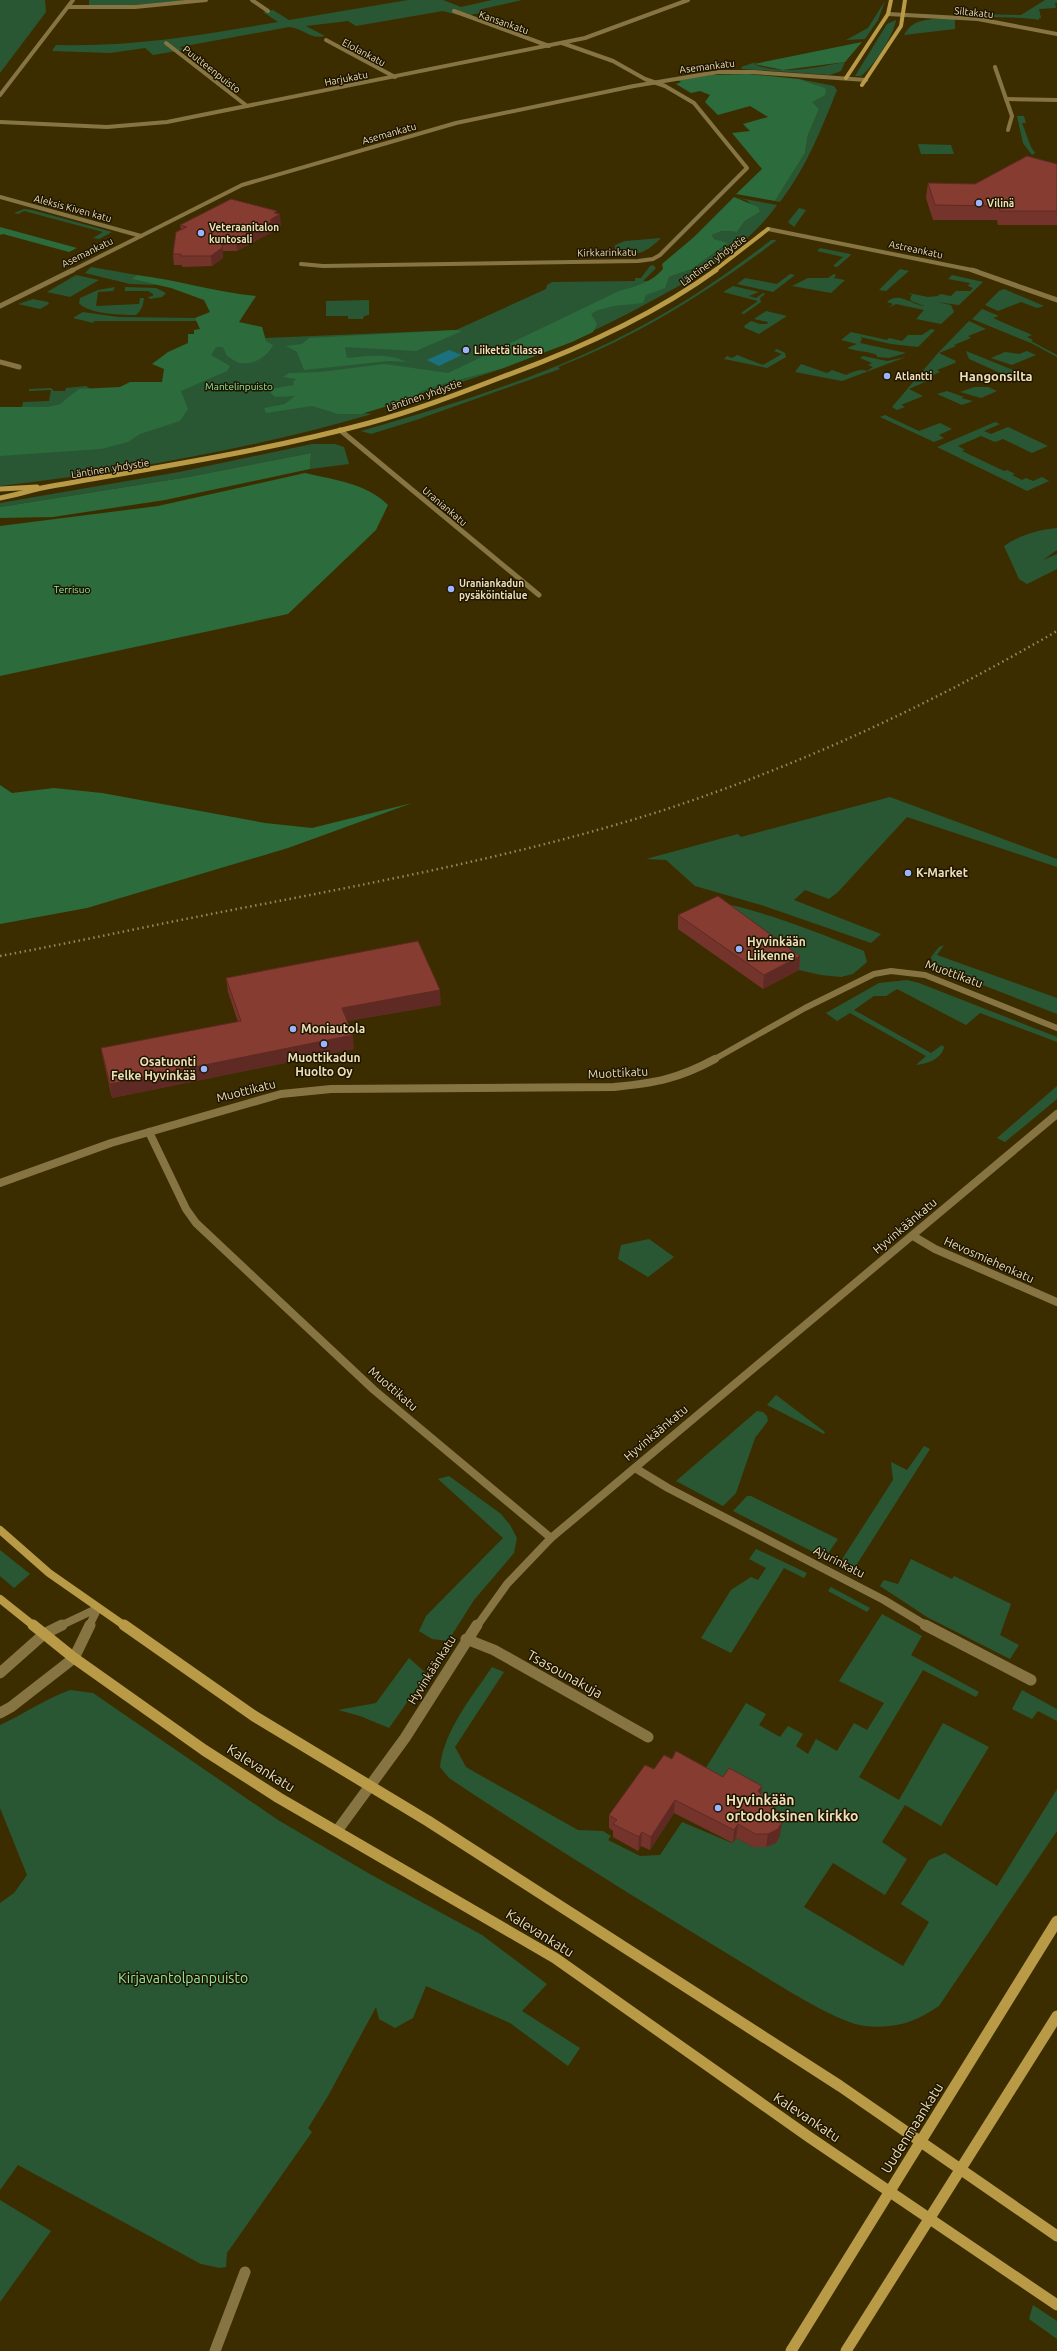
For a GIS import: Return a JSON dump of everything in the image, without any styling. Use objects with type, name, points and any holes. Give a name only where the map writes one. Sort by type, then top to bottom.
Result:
[{"type":"main road","points":[[846,78],[888,14],[891,0]]},
{"type":"main road","points":[[862,85],[891,44],[901,26],[905,0]]},
{"type":"main road","name":"Läntinen yhdystie","points":[[0,489],[49,486],[155,470],[270,447],[370,423],[444,398],[513,373],[604,336],[639,319],[694,286],[768,229]]},
{"type":"main road","name":"Läntinen yhdystie","points":[[0,498],[49,486]]},
{"type":"main road","points":[[0,1530],[49,1573],[254,1716],[370,1785],[743,2023],[962,2169],[1057,2236]]},
{"type":"main road","name":"Kalevankatu","points":[[0,1599],[74,1658],[204,1750],[337,1831],[555,1958],[889,2192],[1057,2305]]},
{"type":"main road","name":"Uudenmaankatu","points":[[791,2351],[838,2272],[922,2142],[1057,1920]]},
{"type":"main road","points":[[846,2351],[1057,2016]]},
{"type":"street","points":[[0,95],[73,0]]},
{"type":"street","points":[[68,7],[135,7],[206,0]]},
{"type":"street","points":[[252,0],[268,11]]},
{"type":"street","name":"Harjukatu","points":[[0,122],[107,127],[138,126],[395,77],[585,38],[688,0]]},
{"type":"street","name":"Kansankatu","points":[[454,11],[549,46]]},
{"type":"street","name":"Siltakatu","points":[[888,14],[978,19],[1057,34]]},
{"type":"street","name":"Elolankatu","points":[[326,40],[395,77]]},
{"type":"street","name":"Puutteenpuisto","points":[[166,43],[247,106]]},
{"type":"street","points":[[562,43],[613,61],[645,79],[655,82]]},
{"type":"street","points":[[995,67],[1012,116],[1008,130]]},
{"type":"street","name":"Asemankatu","points":[[0,306],[238,186],[469,120],[701,73],[737,71],[866,80]]},
{"type":"street","name":"Asemankatu","points":[[809,77],[819,80],[862,85]]},
{"type":"street","name":"Kirkkarinkatu","points":[[301,264],[323,266],[367,266],[653,259],[660,255],[747,168],[694,103],[655,82]]},
{"type":"street","points":[[1006,99],[1057,100]]},
{"type":"street","name":"Aleksis Kiven katu","points":[[0,197],[141,236]]},
{"type":"street","name":"Astreankatu","points":[[768,229],[983,272],[1057,300]]},
{"type":"street","points":[[0,362],[19,368]]},
{"type":"street","name":"Uraniankatu","points":[[340,430],[539,595]]},
{"type":"street","name":"Muottikatu","points":[[0,1183],[149,1132],[281,1094],[331,1089],[614,1087],[660,1082],[695,1070],[805,1008],[868,976],[891,971],[925,974],[1057,1028]]},
{"type":"street","name":"Hyvinkäänkatu","points":[[337,1831],[405,1738],[466,1640],[507,1584],[551,1538],[1057,1114]]},
{"type":"street","name":"Muottikatu","points":[[149,1132],[186,1209],[201,1229],[374,1390],[551,1538]]},
{"type":"street","name":"Hevosmiehenkatu","points":[[913,1236],[940,1252],[1057,1302]]},
{"type":"street","name":"Ajurinkatu","points":[[635,1468],[668,1488],[884,1600],[928,1627],[1031,1680]]},
{"type":"street","points":[[0,1673],[44,1634],[98,1608]]},
{"type":"street","points":[[0,1713],[11,1707],[74,1658],[98,1608]]},
{"type":"street","name":"Tsasounakuja","points":[[466,1640],[499,1653],[648,1737]]},
{"type":"street","points":[[215,2351],[245,2272]]},
{"type":"green space","points":[[0,0],[45,0],[46,12],[0,73]]},
{"type":"green space","points":[[89,0],[190,0],[133,5],[89,6]]},
{"type":"green space","points":[[408,0],[443,0],[461,7],[492,0],[522,0],[482,9],[485,12],[470,15],[466,13],[458,15],[443,11],[356,26],[348,21],[306,26],[325,36],[320,37],[289,27],[180,47],[183,50],[153,55],[145,48],[110,53],[52,51],[56,45],[141,42],[195,36],[278,22],[263,12],[273,10],[289,20]]},
{"type":"green space","points":[[1045,0],[1057,0],[1057,3],[1055,3],[1056,8],[1039,9],[1041,18],[1039,18],[1039,20],[974,14],[1021,15]]},
{"type":"green space","points":[[885,1],[878,20],[865,39],[846,40],[868,28]]},
{"type":"green space","points":[[932,19],[955,19],[955,29],[904,35],[915,23]]},
{"type":"green space","points":[[896,20],[887,42],[877,58],[866,72],[861,76],[855,76],[887,24]]},
{"type":"green space","points":[[862,42],[845,62],[783,70],[754,64]]},
{"type":"green space","points":[[756,62],[754,64],[765,68],[788,70],[811,68],[845,62],[841,71],[830,75],[742,69],[741,67]]},
{"type":"green space","points":[[748,74],[799,79],[825,88],[826,92],[824,96],[812,102],[819,109],[808,135],[805,153],[775,201],[736,194],[762,169],[732,133],[750,131],[743,124],[768,117],[750,106],[718,115],[705,102],[710,95],[700,91],[691,93],[676,84],[681,82],[678,80],[712,75]]},
{"type":"green space","points":[[799,79],[834,86],[837,90],[819,134],[798,176],[780,202],[775,201],[805,153],[808,135],[819,109],[811,102],[824,96],[817,85]]},
{"type":"green space","points":[[1017,116],[1024,116],[1026,123],[1022,123],[1031,147],[1035,153],[1032,155],[1023,143]]},
{"type":"green space","points":[[918,144],[951,145],[954,154],[921,154]]},
{"type":"green space","name":"Mantelinpuisto","points":[[734,197],[777,205],[754,232],[712,266],[606,325],[523,361],[484,375],[397,401],[363,413],[372,414],[281,438],[188,458],[0,486],[0,411],[80,409],[167,391],[173,356],[262,327],[265,338],[456,330],[546,289],[547,285],[552,282],[635,281],[635,278],[641,278],[650,266],[653,265],[656,268],[643,281],[666,281],[669,277],[692,269],[727,244],[714,239],[712,235],[722,231],[737,232],[745,221],[760,212],[746,200]]},
{"type":"green space","points":[[734,197],[758,207],[760,212],[745,221],[737,232],[722,231],[712,235],[714,239],[728,243],[692,269],[669,277],[665,288],[646,295],[643,303],[614,306],[598,310],[591,314],[597,324],[593,332],[572,342],[500,369],[421,391],[411,399],[361,414],[338,414],[312,406],[266,413],[264,408],[285,404],[295,396],[275,397],[269,391],[270,389],[294,385],[293,382],[296,379],[283,377],[289,373],[320,372],[385,364],[448,373],[619,291],[648,281],[663,269],[662,264],[694,237]]},
{"type":"green space","points":[[799,208],[806,210],[794,227],[788,222]]},
{"type":"green space","points":[[24,209],[112,232],[99,239],[93,238],[103,232],[24,211],[18,214],[14,213]]},
{"type":"green space","points":[[0,227],[77,248],[69,252],[3,234],[0,235]]},
{"type":"green space","points":[[661,238],[645,251],[635,254],[615,255],[615,245],[625,241]]},
{"type":"green space","points":[[771,240],[777,240],[725,277],[672,311],[588,355],[558,367],[560,369],[416,420],[371,434],[361,431],[470,398],[542,372],[578,357],[662,315],[725,274]]},
{"type":"green space","points":[[820,248],[851,255],[837,267],[833,266],[843,257],[817,251]]},
{"type":"green space","points":[[91,267],[137,275],[133,279],[158,285],[130,284],[85,273]]},
{"type":"green space","points":[[900,269],[909,271],[886,291],[879,290]]},
{"type":"green space","points":[[790,274],[795,275],[773,292],[737,284],[745,278],[777,284]]},
{"type":"green space","points":[[834,274],[836,275],[834,278],[845,280],[831,293],[792,286],[808,278],[828,278]]},
{"type":"green space","points":[[76,275],[99,280],[70,297],[47,292]]},
{"type":"green space","points":[[137,275],[226,292],[256,296],[239,322],[262,327],[266,341],[273,345],[271,349],[260,359],[246,363],[237,362],[227,356],[223,347],[216,347],[211,355],[230,366],[227,371],[181,391],[188,409],[180,421],[140,434],[128,442],[101,449],[0,456],[0,407],[47,407],[60,404],[79,389],[120,387],[130,382],[162,382],[164,369],[152,364],[168,352],[188,343],[188,334],[194,334],[194,330],[200,329],[195,318],[210,312],[204,300],[171,288],[132,279]]},
{"type":"green space","points":[[952,275],[983,282],[959,305],[936,302],[951,305],[954,312],[941,324],[916,319],[924,310],[896,304],[888,308],[893,304],[887,302],[896,298],[901,298],[925,306],[911,301],[910,298],[912,295],[908,293],[928,297],[938,296],[940,294],[951,296],[956,291],[970,291],[973,288],[968,286],[970,283],[948,279]]},
{"type":"green space","points":[[733,286],[759,292],[749,296],[756,298],[763,293],[765,294],[760,298],[761,302],[744,314],[741,313],[758,301],[723,292]]},
{"type":"green space","points":[[115,287],[113,291],[98,292],[96,306],[139,304],[140,298],[144,298],[142,307],[136,315],[97,312],[83,307],[79,303],[80,298],[98,290]]},
{"type":"green space","points":[[125,287],[156,288],[166,293],[162,297],[150,299],[148,297],[153,296],[153,294],[148,291],[125,291]]},
{"type":"green space","points":[[1004,289],[1044,306],[1037,308],[1021,302],[998,311],[985,305],[999,291]]},
{"type":"green space","points":[[33,299],[48,302],[49,304],[40,309],[18,304]]},
{"type":"green space","points":[[369,300],[369,315],[364,316],[363,319],[348,319],[348,316],[326,316],[326,301]]},
{"type":"green space","points":[[982,309],[999,316],[993,318],[1032,335],[1027,337],[1033,340],[1031,341],[1057,355],[1057,357],[1031,343],[972,319]]},
{"type":"green space","points":[[766,311],[787,316],[759,334],[745,328],[744,326],[751,321],[760,324],[767,324],[768,322],[754,319]]},
{"type":"green space","points":[[83,312],[118,317],[195,318],[197,321],[94,321],[93,323],[73,318]]},
{"type":"green space","points":[[969,321],[986,329],[968,336],[971,338],[939,353],[956,361],[955,363],[937,370],[940,372],[923,379],[927,381],[909,389],[923,396],[901,405],[905,407],[897,410],[892,407],[938,353]]},
{"type":"green space","points":[[931,329],[935,330],[918,347],[891,344],[860,337],[862,339],[860,343],[906,353],[889,358],[877,357],[877,355],[874,354],[847,348],[857,344],[841,340],[851,332],[887,340],[889,338],[902,341],[908,335],[922,335]]},
{"type":"green space","points":[[456,330],[462,331],[416,351],[345,347],[347,358],[385,356],[407,362],[389,361],[304,370],[297,352],[286,346],[302,344],[309,338]]},
{"type":"green space","points":[[777,349],[785,353],[786,357],[767,368],[724,359],[727,356],[732,358],[737,355],[763,365],[782,354],[774,351]]},
{"type":"green space","points":[[966,351],[1018,372],[1007,376],[969,359]]},
{"type":"green space","points":[[1027,351],[1036,355],[1012,365],[991,358],[1005,352],[1019,354]]},
{"type":"green space","points":[[863,356],[887,361],[906,357],[842,381],[795,372],[801,364],[827,373],[832,370],[846,375],[859,370],[867,371],[873,367],[868,365],[872,363],[860,358]]},
{"type":"green space","points":[[86,386],[90,389],[76,392],[56,406],[22,407],[23,402],[49,401],[51,390],[29,391],[29,389],[51,388],[54,391],[65,391],[66,388]]},
{"type":"green space","points":[[974,387],[988,387],[997,391],[981,398],[960,392]]},
{"type":"green space","points":[[947,391],[964,397],[961,398],[973,401],[962,405],[937,394]]},
{"type":"green space","points":[[885,415],[919,431],[940,423],[952,429],[939,435],[944,438],[934,442],[880,417]]},
{"type":"green space","points":[[995,422],[1000,424],[984,431],[991,434],[1008,427],[1048,446],[1032,453],[1003,439],[995,442],[981,436],[958,446],[965,450],[962,451],[1004,471],[1007,470],[1015,474],[1012,475],[1022,480],[1026,478],[1033,481],[1042,477],[1049,481],[1027,491],[937,447]]},
{"type":"green space","points":[[312,444],[335,444],[344,447],[349,464],[310,469],[311,453],[188,477],[0,507],[0,503],[179,472]]},
{"type":"green space","points":[[311,453],[310,469],[165,500],[53,517],[0,518],[0,507],[188,477]]},
{"type":"green space","name":"Terrisuo","points":[[305,473],[338,480],[360,487],[370,492],[388,505],[376,530],[288,614],[0,676],[0,526],[158,506]]},
{"type":"green space","points":[[1057,528],[1057,550],[1043,560],[1057,554],[1057,569],[1027,584],[1019,579],[1004,546],[1029,534]]},
{"type":"green space","points":[[0,785],[12,793],[54,788],[102,793],[265,823],[312,828],[412,803],[288,848],[87,908],[0,924]]},
{"type":"green space","points":[[890,797],[1057,859],[1057,867],[907,817],[838,892],[829,899],[805,890],[794,900],[881,934],[871,943],[761,905],[695,886],[666,860],[646,859],[738,834],[741,837]]},
{"type":"green space","points":[[719,902],[774,917],[864,951],[867,962],[853,974],[841,977],[821,975],[799,970],[717,910]]},
{"type":"green space","points":[[944,945],[937,955],[1057,998],[1057,1014],[934,966],[931,957],[939,947]]},
{"type":"green space","points":[[907,980],[919,983],[1057,1037],[1057,1042],[980,1013],[966,1025],[897,989],[886,996],[874,996],[854,1010],[931,1053],[942,1045],[944,1047],[943,1051],[937,1058],[929,1062],[916,1065],[926,1056],[850,1013],[837,1021],[826,1013],[879,983]]},
{"type":"green space","points":[[1057,1086],[1057,1099],[1005,1142],[997,1138]]},
{"type":"green space","points":[[649,1239],[674,1257],[648,1277],[618,1259],[621,1245]]},
{"type":"green space","points":[[776,1395],[825,1432],[824,1434],[767,1405]]},
{"type":"green space","points":[[757,1411],[763,1412],[767,1416],[768,1421],[755,1438],[736,1493],[723,1506],[676,1481]]},
{"type":"green space","points":[[924,1446],[930,1449],[852,1572],[839,1564],[893,1480],[891,1462],[907,1470]]},
{"type":"green space","points":[[449,1476],[501,1514],[510,1525],[517,1538],[514,1553],[474,1600],[448,1641],[432,1639],[419,1631],[426,1616],[503,1538],[438,1479]]},
{"type":"green space","points":[[747,1496],[751,1496],[838,1539],[825,1558],[733,1511]]},
{"type":"green space","points":[[756,1549],[807,1573],[804,1578],[784,1568],[731,1653],[701,1638],[731,1590],[751,1577],[758,1580],[766,1568],[749,1559]]},
{"type":"green space","points":[[0,1550],[30,1574],[14,1588],[0,1576]]},
{"type":"green space","points":[[911,1559],[952,1579],[954,1576],[1011,1604],[1000,1635],[1019,1645],[1010,1659],[927,1617],[880,1586],[884,1580],[898,1584]]},
{"type":"green space","points":[[831,1587],[870,1608],[867,1612],[828,1591]]},
{"type":"green space","points":[[882,1614],[922,1636],[911,1655],[979,1692],[976,1697],[923,1670],[859,1777],[899,1800],[943,1723],[989,1747],[941,1826],[905,1805],[882,1842],[907,1859],[885,1895],[833,1863],[804,1907],[903,1966],[929,1922],[901,1904],[929,1860],[945,1853],[997,1886],[1057,1789],[1057,1831],[939,2006],[922,2016],[905,2023],[877,2027],[866,2026],[840,2018],[824,2011],[637,1898],[524,1827],[449,1778],[440,1767],[447,1740],[453,1727],[460,1714],[492,1667],[504,1672],[455,1747],[466,1767],[578,1830],[603,1831],[611,1836],[608,1840],[640,1856],[660,1855],[682,1822],[732,1843],[736,1838],[753,1847],[699,1779],[746,1703],[766,1714],[759,1725],[780,1737],[788,1726],[803,1734],[796,1746],[808,1754],[816,1739],[837,1751],[854,1723],[867,1730],[884,1703],[839,1681]]},
{"type":"green space","points":[[409,1658],[427,1674],[389,1728],[360,1716],[338,1710],[376,1703]]},
{"type":"green space","name":"Kirjavantolpanpuisto","points":[[70,1690],[93,1693],[278,1820],[368,1873],[482,1935],[547,1984],[522,2011],[580,2048],[568,2066],[510,2023],[426,1986],[413,2018],[395,2028],[379,2019],[376,2007],[328,2096],[308,2128],[312,2132],[227,2253],[226,2267],[220,2268],[201,2264],[18,2165],[0,2190],[0,1903],[14,1893],[27,1875],[0,1808],[0,1725]]},
{"type":"green space","points":[[1022,1690],[1057,1709],[1057,1721],[1038,1711],[1032,1719],[1012,1709]]},
{"type":"green space","points":[[0,2200],[51,2231],[0,2302]]},
{"type":"green space","points":[[1033,2305],[1057,2321],[1057,2339],[1029,2319]]},
{"type":"water","points":[[449,350],[462,355],[439,366],[427,360]]},
{"type":"building","points":[[1027,156],[1057,164],[1057,211],[1000,211],[999,206],[935,205],[928,183],[975,184]]},
{"type":"building","points":[[231,199],[277,211],[274,213],[280,214],[270,220],[273,221],[236,240],[222,240],[222,248],[211,256],[181,256],[181,254],[173,254],[176,232],[187,227],[180,225]]},
{"type":"building","points":[[718,896],[800,956],[764,975],[678,915]]},
{"type":"building","name":"Moniautola","points":[[418,941],[440,990],[342,1008],[353,1035],[110,1084],[101,1048],[241,1021],[226,978]]},
{"type":"building","name":"Hyvinkään ortodoksinen kirkko","points":[[676,1751],[723,1777],[729,1768],[762,1786],[758,1791],[779,1813],[782,1822],[778,1829],[768,1834],[755,1834],[738,1824],[734,1830],[675,1800],[651,1837],[642,1832],[639,1837],[613,1824],[617,1820],[609,1815],[645,1765],[654,1769],[664,1755],[672,1759]]},
{"type":"railway","points":[[0,956],[461,864],[561,840],[661,811],[765,774],[864,732],[961,684],[1057,631]]},
{"type":"place","name":"Vilinä","points":[[979,203]]},
{"type":"place","name":"Veteraanitalon kuntosali","points":[[201,233]]},
{"type":"place","name":"Liikettä tilassa","points":[[466,350]]},
{"type":"place","name":"Atlantti","points":[[887,376]]},
{"type":"place","name":"Uraniankadun pysäköintialue","points":[[451,589]]},
{"type":"place","name":"K-Market","points":[[908,873]]},
{"type":"place","name":"Hyvinkään Liikenne","points":[[739,949]]},
{"type":"place","name":"Moniautola","points":[[293,1029]]},
{"type":"place","name":"Muottikadun Huolto Oy","points":[[324,1044]]},
{"type":"place","name":"Osatuonti Felke Hyvinkää","points":[[204,1069]]},
{"type":"place","name":"Hyvinkään ortodoksinen kirkko","points":[[718,1808]]},
{"type":"district","name":"Hangonsilta","points":[[996,376]]}]
